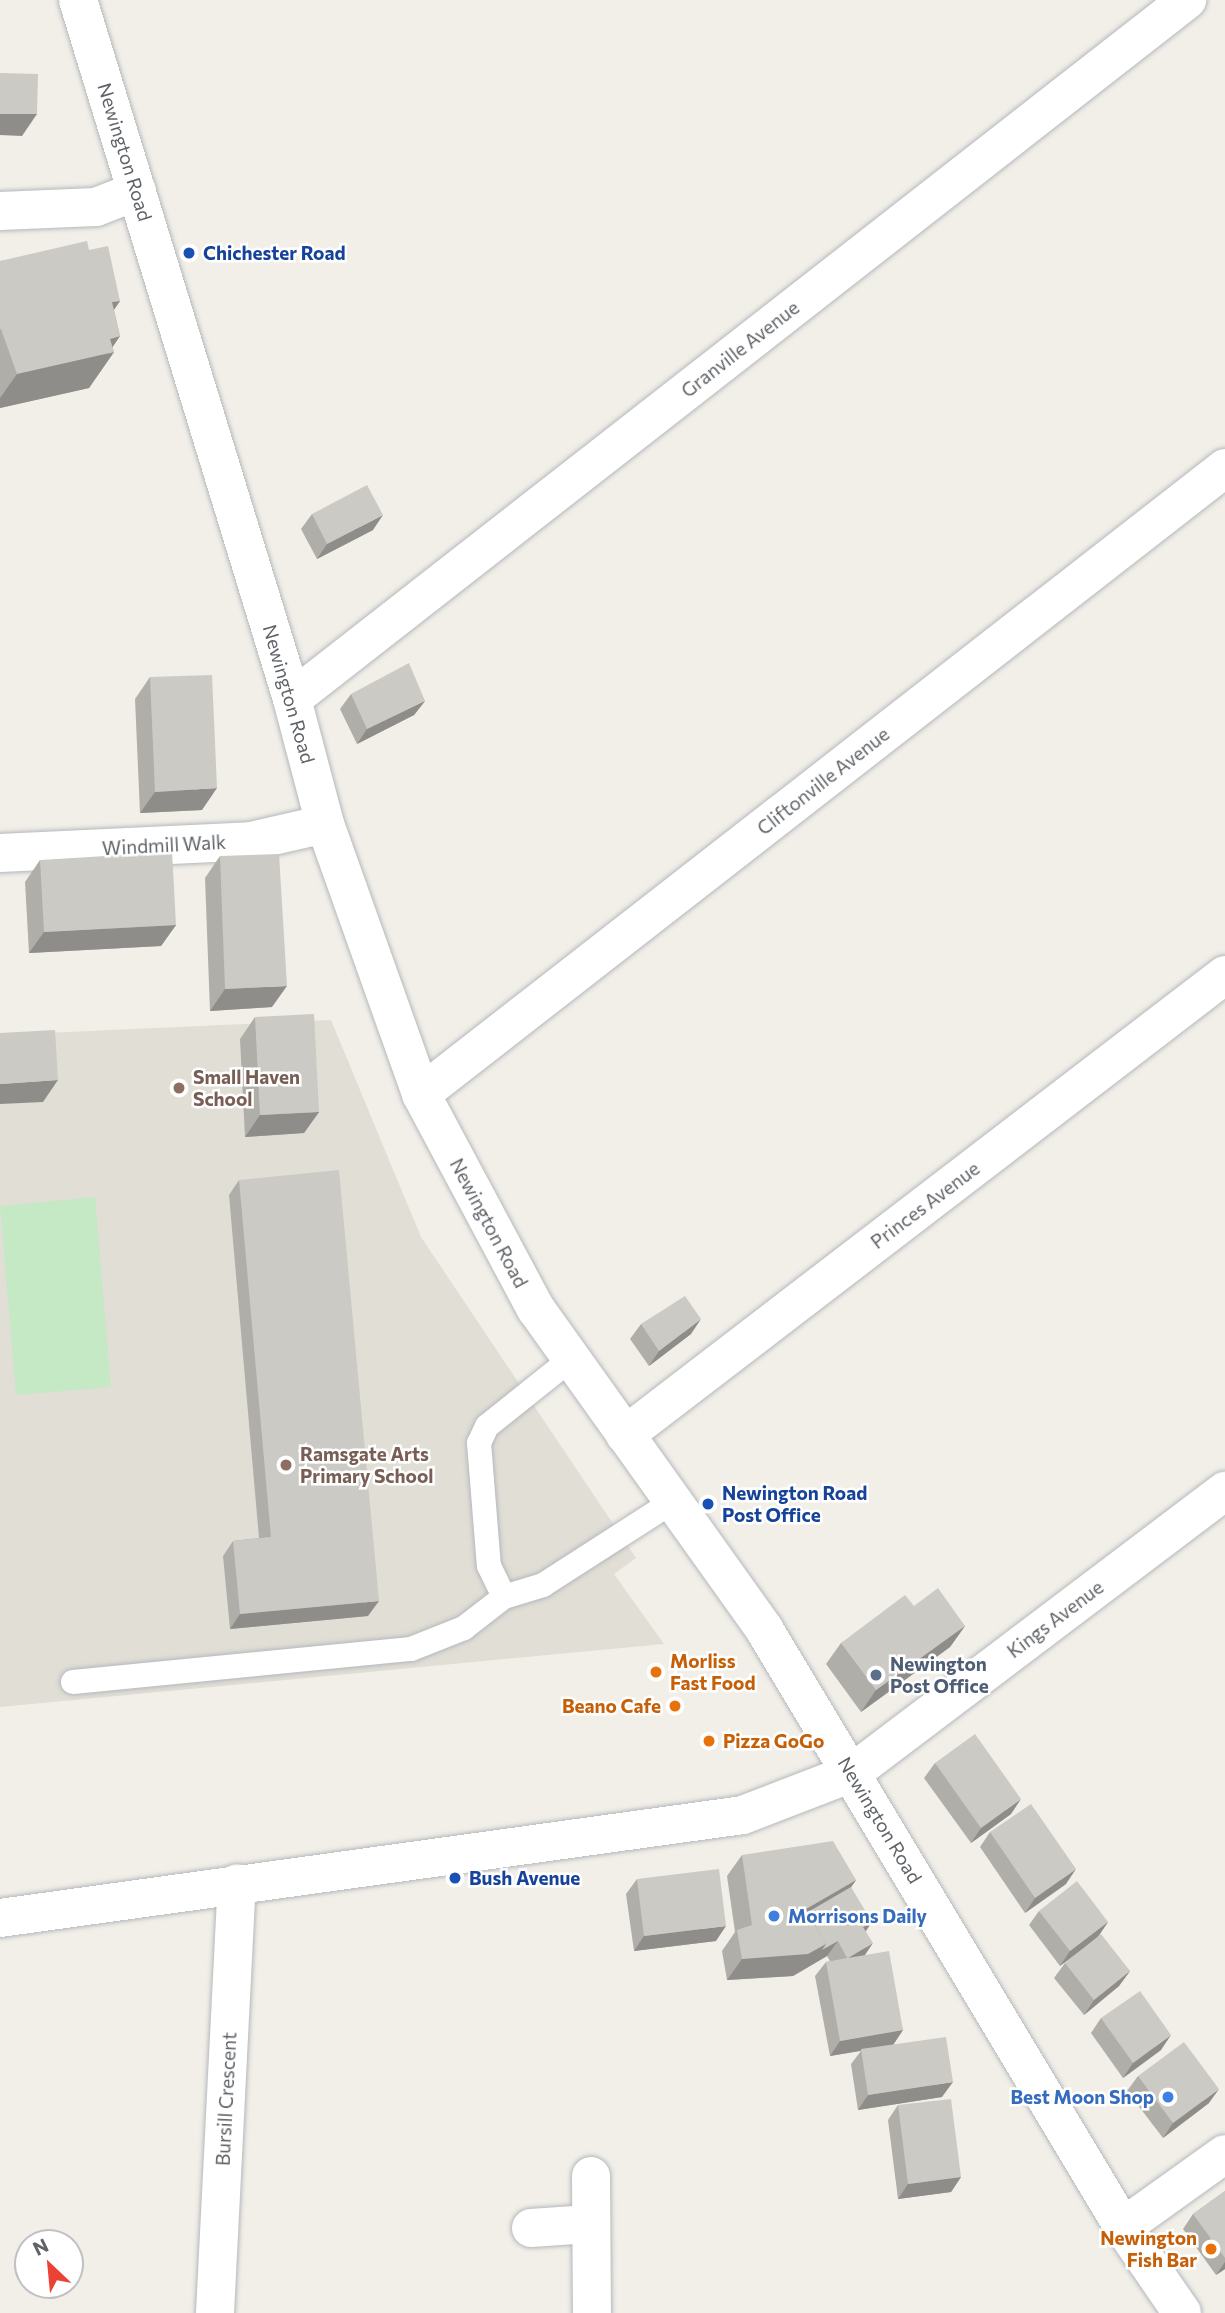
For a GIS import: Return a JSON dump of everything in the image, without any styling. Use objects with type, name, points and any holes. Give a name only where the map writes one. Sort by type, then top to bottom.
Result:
[{"type":"street","name":"Newington Road","points":[[78,0],[292,699],[325,824],[421,1094],[501,1248],[571,1359],[764,1629],[1123,2227],[1182,2313]]},
{"type":"street","name":"Granville Avenue","points":[[292,699],[1187,0]]},
{"type":"street","points":[[0,211],[96,208],[137,191]]},
{"type":"street","name":"Cliftonville Avenue","points":[[421,1094],[1225,468]]},
{"type":"street","name":"Windmill Walk","points":[[0,853],[251,841],[325,824]]},
{"type":"street","name":"Princes Avenue","points":[[625,1435],[1225,975]]},
{"type":"street","name":"Kings Avenue","points":[[852,1773],[1225,1491]]},
{"type":"street","points":[[0,1918],[743,1815],[852,1773]]},
{"type":"street","name":"Bursill Crescent","points":[[215,2313],[237,1884]]},
{"type":"street","points":[[1123,2227],[1225,2154]]},
{"type":"street","points":[[591,2176],[589,2224],[592,2313]]},
{"type":"street","points":[[531,2228],[589,2224]]},
{"type":"lane","points":[[504,1597],[489,1566],[479,1443],[487,1426],[571,1359]]},
{"type":"lane","points":[[73,1682],[411,1649],[464,1628],[504,1597],[543,1585],[674,1502]]},
{"type":"shaded area","name":"Ramsgate Arts Primary School","points":[[331,1020],[421,1237],[636,1558],[614,1574],[664,1644],[0,1707],[0,1035]]},
{"type":"green space","points":[[95,1197],[111,1387],[16,1395],[0,1206]]},
{"type":"building","points":[[0,73],[38,74],[37,114],[0,114]]},
{"type":"building","points":[[87,241],[89,250],[108,246],[120,301],[112,302],[120,336],[110,339],[114,352],[17,374],[0,329],[0,261]]},
{"type":"building","points":[[367,485],[383,515],[327,544],[312,514]]},
{"type":"building","points":[[409,663],[425,701],[367,729],[351,694]]},
{"type":"building","points":[[212,675],[217,788],[155,792],[150,677]]},
{"type":"building","points":[[172,852],[176,925],[44,932],[40,860]]},
{"type":"building","points":[[279,854],[287,986],[225,989],[220,856]]},
{"type":"building","points":[[314,1014],[319,1112],[260,1115],[255,1017]]},
{"type":"building","points":[[55,1030],[58,1080],[0,1084],[0,1033]]},
{"type":"building","points":[[339,1170],[379,1601],[240,1614],[233,1541],[271,1537],[239,1180]]},
{"type":"building","points":[[685,1296],[701,1319],[659,1351],[641,1324]]},
{"type":"building","points":[[938,1588],[965,1626],[876,1690],[841,1643],[905,1595],[914,1606]]},
{"type":"building","points":[[975,1734],[1021,1799],[981,1828],[935,1763]]},
{"type":"building","points":[[1031,1804],[1076,1869],[1035,1898],[990,1832]]},
{"type":"building","name":"Morrisons Daily","points":[[833,1841],[856,1880],[806,1909],[826,1944],[808,1954],[742,1959],[737,1930],[752,1925],[742,1855]]},
{"type":"building","points":[[719,1869],[726,1926],[644,1936],[637,1879]]},
{"type":"building","points":[[1077,1881],[1108,1922],[1070,1951],[1039,1911]]},
{"type":"building","points":[[851,1887],[872,1922],[863,1927],[873,1943],[848,1958],[889,1951],[903,2030],[840,2041],[826,1962],[847,1958],[838,1941],[822,1950],[826,1944],[808,1912]]},
{"type":"building","points":[[1101,1934],[1130,1971],[1094,2000],[1065,1963]]},
{"type":"building","points":[[1140,1991],[1171,2035],[1133,2063],[1101,2018]]},
{"type":"building","points":[[946,2037],[953,2082],[868,2095],[861,2049]]},
{"type":"building","name":"Best Moon Shop","points":[[1184,2042],[1219,2089],[1173,2123],[1138,2076]]},
{"type":"building","points":[[951,2099],[961,2177],[908,2184],[898,2105]]},
{"type":"building","points":[[1225,2191],[1225,2258],[1193,2214]]},
{"type":"place","name":"Chichester Road","points":[[189,253]]},
{"type":"place","name":"Small Haven School","points":[[179,1088]]},
{"type":"place","name":"Ramsgate Arts Primary School","points":[[286,1465]]},
{"type":"place","name":"Newington Road Post Office","points":[[708,1504]]},
{"type":"place","name":"Morliss Fast Food","points":[[656,1672]]},
{"type":"place","name":"Newington Post Office","points":[[876,1675]]},
{"type":"place","name":"Beano Cafe","points":[[675,1706]]},
{"type":"place","name":"Pizza GoGo","points":[[709,1741]]},
{"type":"place","name":"Bush Avenue","points":[[455,1878]]},
{"type":"place","name":"Morrisons Daily","points":[[774,1916]]},
{"type":"place","name":"Best Moon Shop","points":[[1168,2097]]},
{"type":"place","name":"Newington Fish Bar","points":[[1211,2249]]}]
